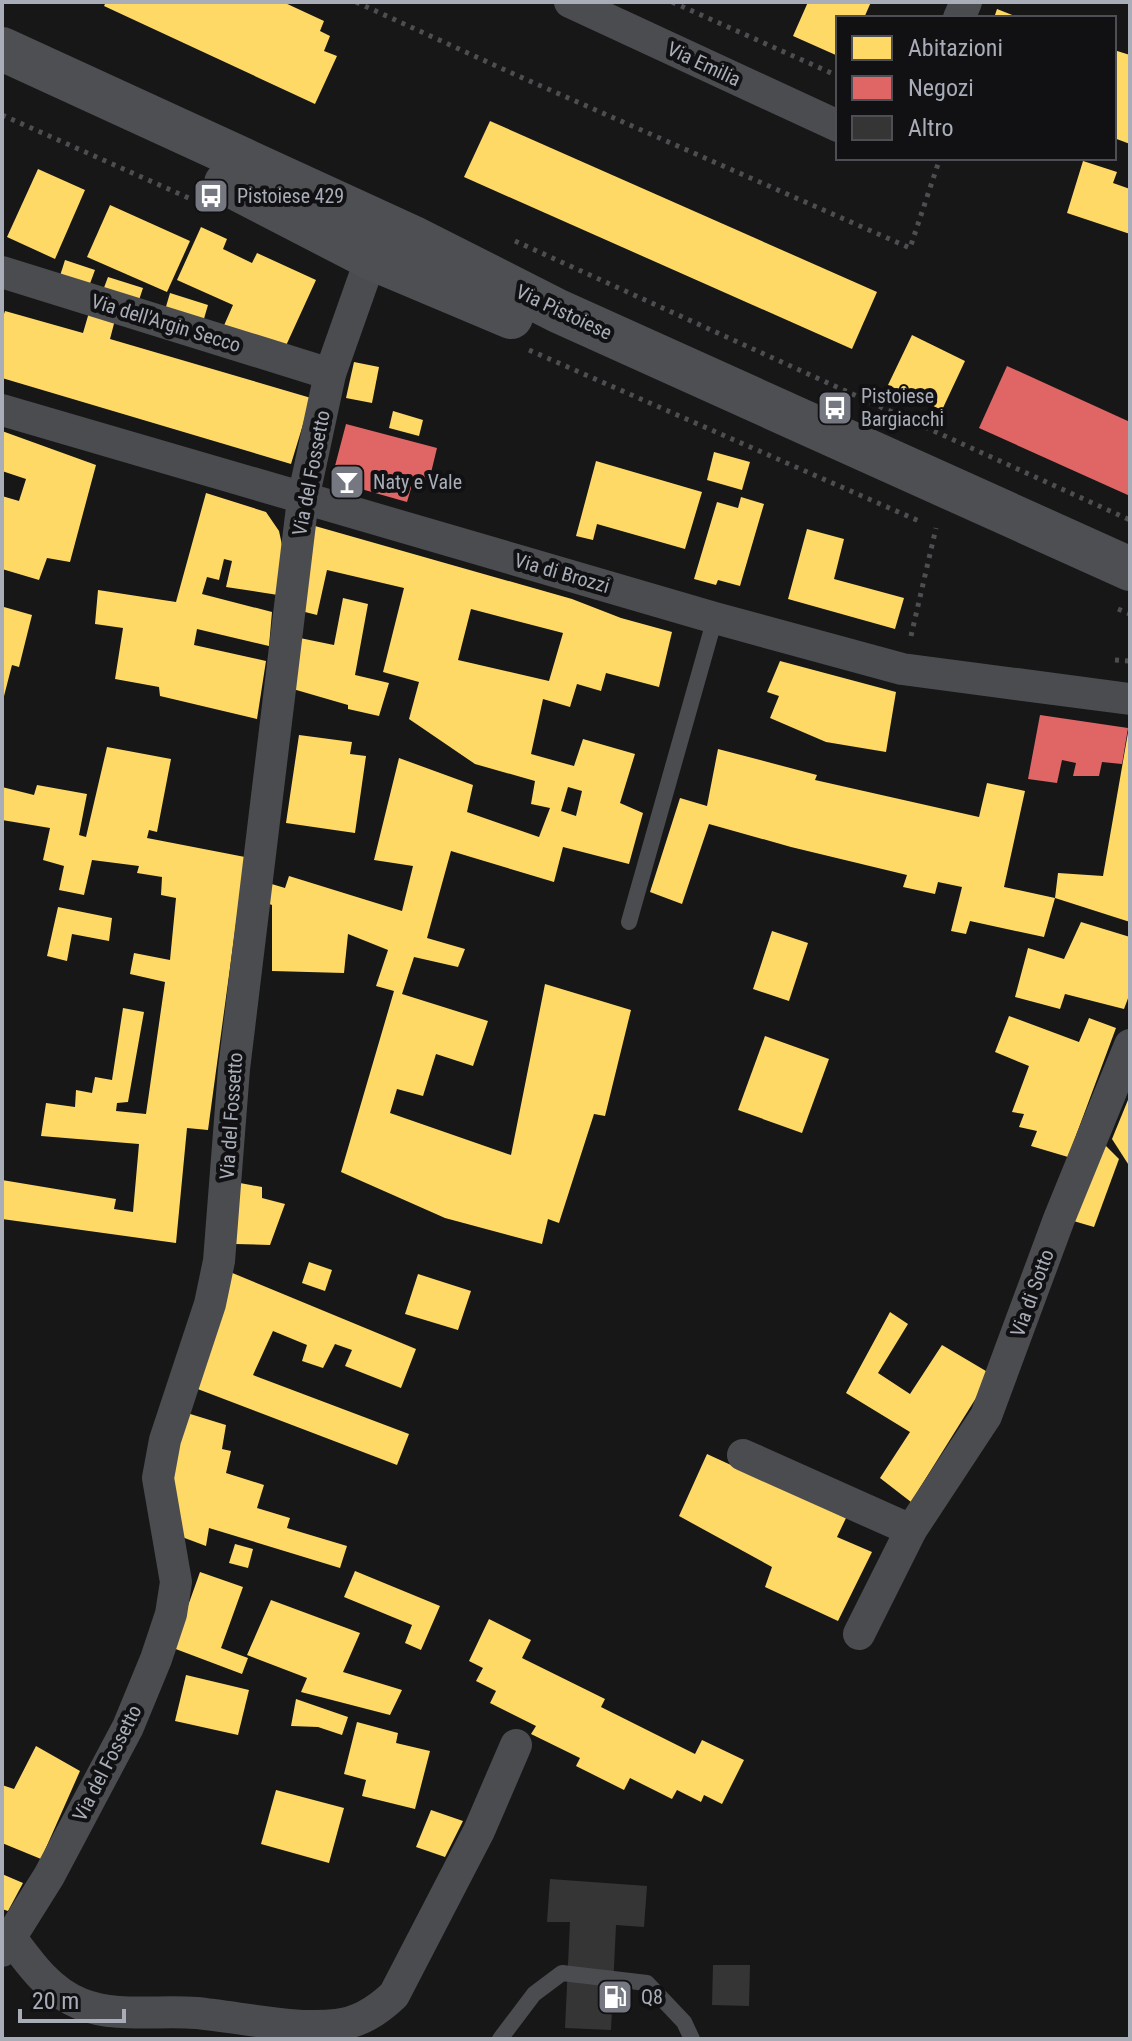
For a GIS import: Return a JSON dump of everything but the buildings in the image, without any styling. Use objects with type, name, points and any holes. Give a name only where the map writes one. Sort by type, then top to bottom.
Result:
[{"type":"main road","name":"Via Pistoiese","points":[[2,49],[416,239],[558,311],[825,429],[1125,591]]},
{"type":"main road","name":"Via Pistoiese","points":[[2,80],[215,177],[371,258],[550,334],[1125,591]]},
{"type":"street","name":"Via Emilia","points":[[570,2],[836,125]]},
{"type":"street","name":"Via del Fossetto","points":[[371,258],[330,374],[303,499],[234,1069],[219,1261],[210,1304],[165,1440],[158,1478],[176,1582],[171,1614],[128,1727],[49,1876],[7,1944],[64,1997],[84,2005],[112,2010],[193,2013],[313,2026],[357,2020],[378,2010],[394,1995],[479,1831],[516,1745]]},
{"type":"street","name":"Via dell'Argin Secco","points":[[2,272],[330,374]]},
{"type":"street","name":"Via di Brozzi","points":[[2,410],[715,618],[902,669],[1130,699]]},
{"type":"street","name":"Via di Sotto","points":[[859,1634],[911,1530],[986,1416],[1059,1219],[1130,1045]]},
{"type":"street","points":[[743,1455],[911,1530]]},
{"type":"lane","points":[[629,922],[715,618]]},
{"type":"lane","points":[[500,2039],[534,1994],[562,1973],[647,1983],[684,2022],[692,2039]]},
{"type":"path","points":[[356,2],[910,248],[939,160]]},
{"type":"path","points":[[672,2],[836,75]]},
{"type":"path","points":[[2,115],[203,204]]},
{"type":"path","points":[[503,236],[1130,520]]},
{"type":"path","points":[[522,347],[950,534]]},
{"type":"path","points":[[910,639],[936,528]]},
{"type":"path","points":[[1125,591],[1130,614]]},
{"type":"place","name":"Pistoiese 429","points":[[211,196]]},
{"type":"place","name":"Pistoiese Bargiacchi","points":[[835,408]]},
{"type":"place","name":"Naty e Vale","points":[[347,482]]},
{"type":"place","name":"Q8","points":[[615,1997]]}]
